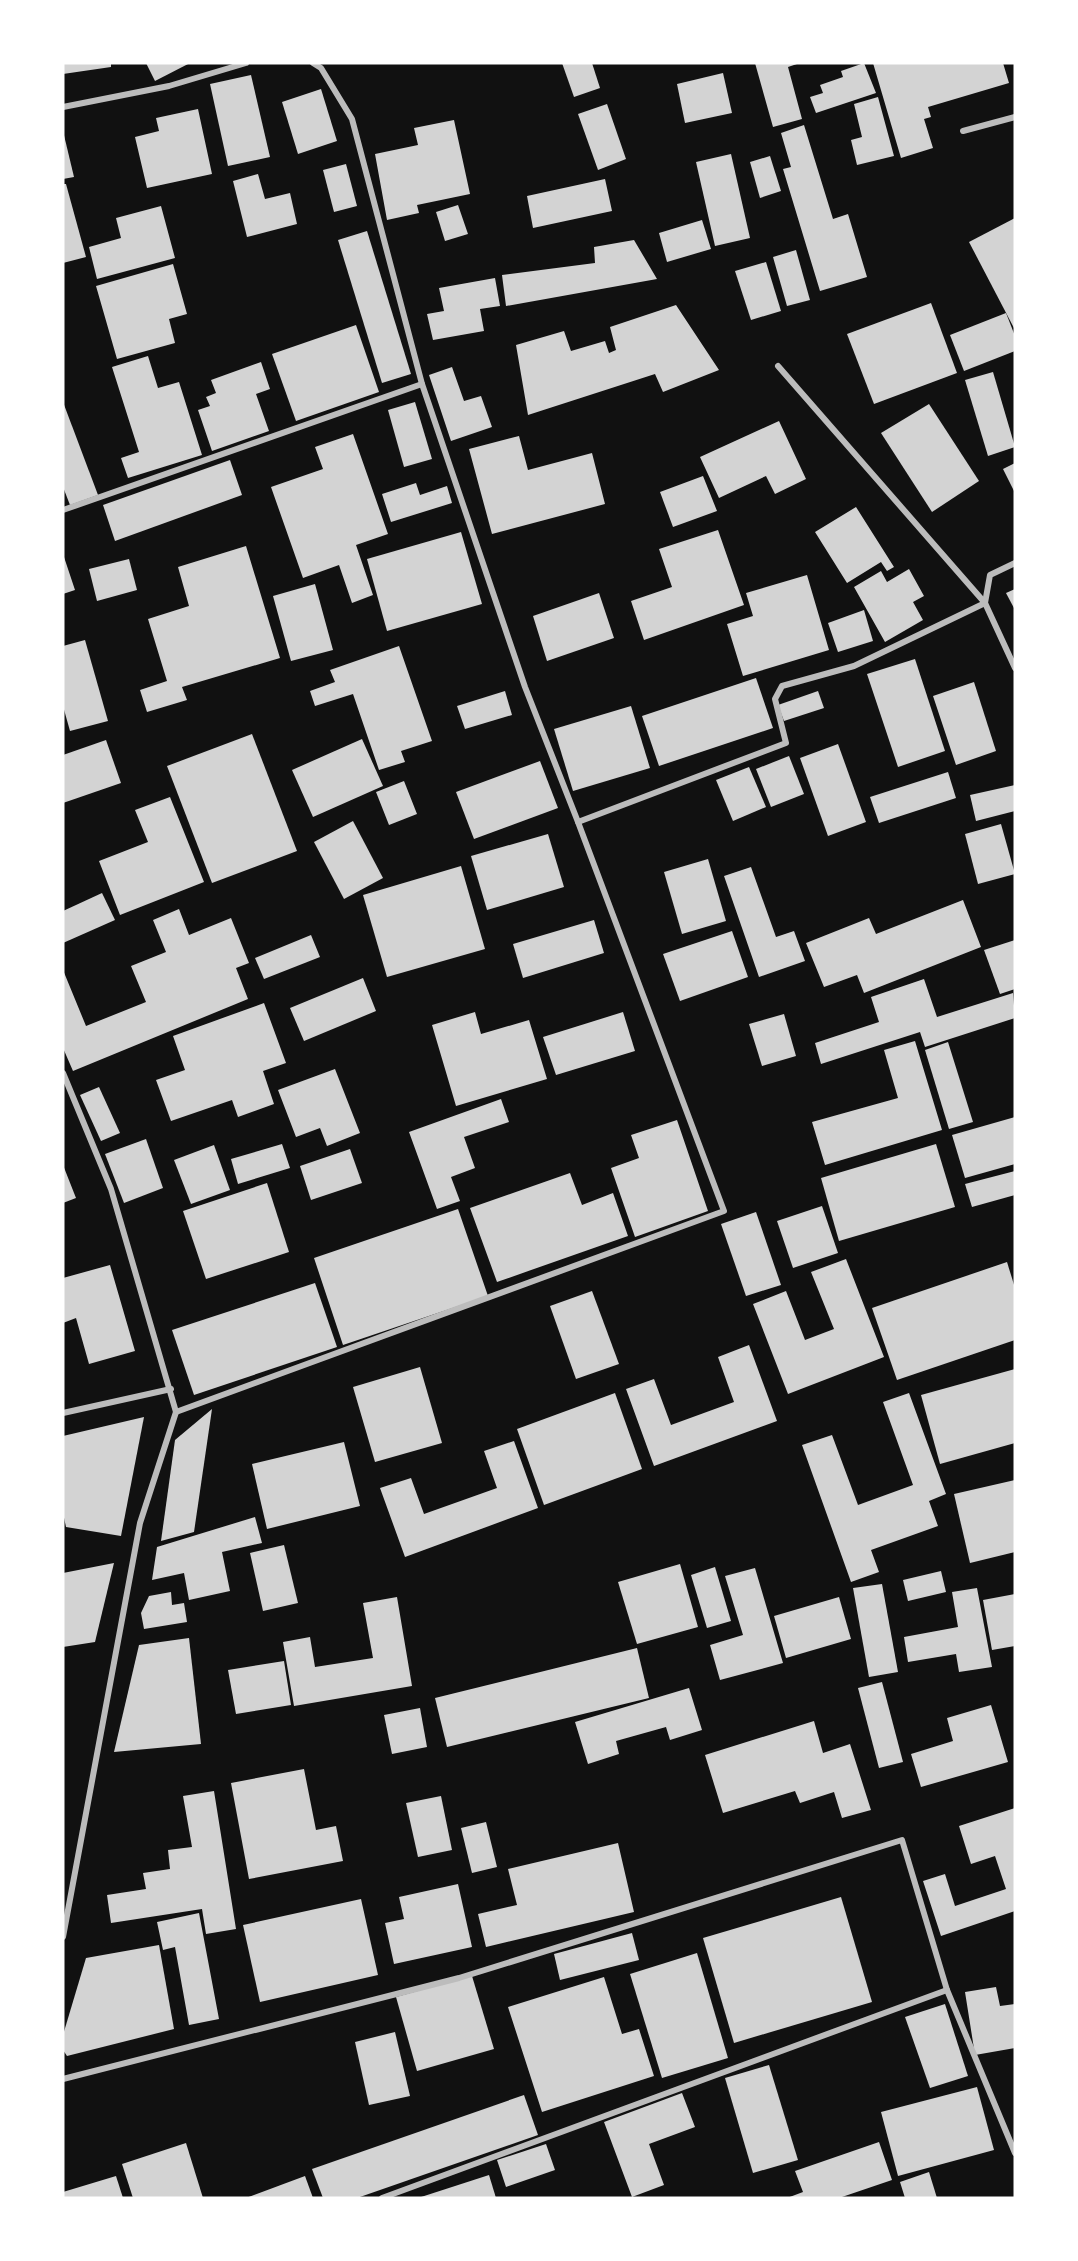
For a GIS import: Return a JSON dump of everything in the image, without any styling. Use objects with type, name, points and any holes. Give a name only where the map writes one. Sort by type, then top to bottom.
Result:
[{"type":"street","points":[[63,107],[170,86],[246,63]]},
{"type":"street","points":[[176,1412],[724,1211],[525,687],[422,384],[352,119],[321,68],[313,63]]},
{"type":"street","points":[[963,131],[1015,117]]},
{"type":"street","points":[[778,366],[985,603],[1015,668]]},
{"type":"street","points":[[63,510],[422,384]]},
{"type":"street","points":[[985,603],[990,575],[1015,563]]},
{"type":"street","points":[[578,822],[786,742],[775,699],[782,686],[854,666],[985,603]]},
{"type":"street","points":[[63,1073],[111,1189],[176,1412],[140,1523],[63,1936]]},
{"type":"street","points":[[63,1413],[171,1389]]},
{"type":"street","points":[[63,2079],[459,1978],[902,1840],[947,1990],[1015,2153]]},
{"type":"street","points":[[382,2198],[947,1990]]},
{"type":"building","points":[[63,63],[111,63],[111,67],[63,74]]},
{"type":"building","points":[[146,63],[190,63],[155,81]]},
{"type":"building","points":[[562,63],[592,63],[600,88],[574,97]]},
{"type":"building","points":[[755,63],[800,63],[788,67],[802,119],[773,127]]},
{"type":"building","points":[[864,63],[876,93],[816,113],[810,97],[823,93],[820,85],[843,77],[841,71]]},
{"type":"building","points":[[873,63],[1003,63],[1009,83],[928,107],[931,117],[924,119],[933,148],[901,158]]},
{"type":"building","points":[[723,73],[732,113],[685,123],[677,84]]},
{"type":"building","points":[[251,75],[270,157],[228,166],[210,84]]},
{"type":"building","points":[[321,89],[337,141],[298,154],[282,102]]},
{"type":"building","points":[[878,97],[894,156],[857,165],[851,140],[862,137],[854,104]]},
{"type":"building","points":[[607,104],[626,159],[598,170],[578,114]]},
{"type":"building","points":[[198,109],[212,174],[147,188],[135,137],[159,131],[156,118]]},
{"type":"building","points":[[454,120],[470,194],[417,205],[419,213],[387,220],[375,154],[418,145],[414,128]]},
{"type":"building","points":[[804,125],[833,219],[848,214],[867,277],[820,291],[783,169],[791,167],[781,133]]},
{"type":"building","points":[[63,131],[74,177],[63,179]]},
{"type":"building","points":[[731,154],[750,238],[715,246],[696,162]]},
{"type":"building","points":[[770,156],[781,191],[760,198],[750,162]]},
{"type":"building","points":[[346,164],[357,206],[334,212],[323,170]]},
{"type":"building","points":[[258,174],[265,199],[290,193],[297,224],[247,237],[233,181]]},
{"type":"building","points":[[605,179],[612,211],[533,228],[527,196]]},
{"type":"building","points":[[63,184],[66,184],[86,257],[63,263]]},
{"type":"building","points":[[458,205],[468,234],[445,241],[436,212]]},
{"type":"building","points":[[161,206],[175,258],[97,279],[89,247],[121,238],[116,218]]},
{"type":"building","points":[[1015,218],[1015,330],[969,242]]},
{"type":"building","points":[[702,220],[711,249],[667,262],[659,233]]},
{"type":"building","points":[[367,231],[411,374],[382,383],[338,240]]},
{"type":"building","points":[[634,240],[657,279],[506,306],[502,275],[595,263],[594,247]]},
{"type":"building","points":[[796,250],[810,300],[787,306],[773,257]]},
{"type":"building","points":[[766,262],[781,311],[751,320],[735,271]]},
{"type":"building","points":[[173,264],[187,314],[169,319],[175,343],[117,359],[96,286]]},
{"type":"building","points":[[495,278],[500,306],[480,309],[484,331],[433,340],[427,314],[444,311],[439,288]]},
{"type":"building","points":[[931,303],[957,373],[874,404],[847,334]]},
{"type":"building","points":[[676,305],[719,370],[663,392],[655,374],[528,415],[516,345],[564,331],[571,351],[605,341],[609,353],[616,350],[610,327]]},
{"type":"building","points":[[1006,313],[1015,336],[1015,351],[964,371],[950,335]]},
{"type":"building","points":[[356,325],[379,392],[296,421],[272,354]]},
{"type":"building","points":[[148,356],[158,388],[179,382],[202,455],[128,478],[121,458],[139,452],[112,367]]},
{"type":"building","points":[[261,362],[270,389],[256,394],[269,431],[212,451],[198,410],[210,406],[206,397],[216,393],[211,380]]},
{"type":"building","points":[[452,367],[464,401],[481,396],[492,427],[451,441],[429,375]]},
{"type":"building","points":[[993,372],[1015,447],[988,456],[965,380]]},
{"type":"building","points":[[63,402],[98,495],[70,505],[63,487]]},
{"type":"building","points":[[415,402],[432,459],[404,467],[388,410]]},
{"type":"building","points":[[929,404],[979,481],[932,512],[881,433]]},
{"type":"building","points":[[779,421],[806,479],[775,494],[766,476],[719,498],[700,457]]},
{"type":"building","points":[[353,434],[388,534],[356,545],[373,595],[352,603],[339,565],[303,578],[271,487],[323,469],[315,447]]},
{"type":"building","points":[[519,436],[528,470],[592,453],[605,504],[492,534],[469,449]]},
{"type":"building","points":[[230,460],[242,495],[115,541],[103,505]]},
{"type":"building","points":[[1015,463],[1015,493],[1003,469]]},
{"type":"building","points":[[703,476],[717,511],[673,527],[660,492]]},
{"type":"building","points":[[416,483],[420,495],[447,486],[452,503],[391,522],[382,494]]},
{"type":"building","points":[[856,507],[894,567],[887,571],[881,562],[847,583],[815,532]]},
{"type":"building","points":[[718,530],[744,605],[644,640],[631,601],[672,587],[659,549]]},
{"type":"building","points":[[461,532],[482,604],[387,631],[367,559]]},
{"type":"building","points":[[246,546],[280,658],[182,687],[187,700],[147,712],[140,690],[167,681],[148,619],[189,606],[178,567]]},
{"type":"building","points":[[63,554],[75,590],[63,594]]},
{"type":"building","points":[[129,559],[137,590],[97,601],[89,569]]},
{"type":"building","points":[[909,569],[924,596],[913,602],[923,620],[885,642],[854,587],[881,571],[887,582]]},
{"type":"building","points":[[807,575],[829,650],[743,676],[727,624],[753,616],[746,593]]},
{"type":"building","points":[[315,584],[333,650],[291,661],[273,596]]},
{"type":"building","points":[[1015,589],[1015,610],[1006,593]]},
{"type":"building","points":[[599,593],[614,638],[547,661],[533,616]]},
{"type":"building","points":[[864,610],[873,641],[838,652],[828,623]]},
{"type":"building","points":[[85,640],[108,721],[70,731],[63,706],[63,646]]},
{"type":"building","points":[[399,646],[432,741],[401,751],[405,762],[379,770],[353,694],[315,706],[310,691],[335,682],[330,670]]},
{"type":"building","points":[[915,659],[945,751],[898,767],[867,674]]},
{"type":"building","points":[[756,678],[773,728],[659,766],[642,716]]},
{"type":"building","points":[[974,682],[996,751],[956,765],[933,696]]},
{"type":"building","points":[[505,691],[512,715],[465,729],[457,706]]},
{"type":"building","points":[[818,691],[824,708],[784,721],[778,705]]},
{"type":"building","points":[[631,706],[650,768],[573,791],[554,729]]},
{"type":"building","points":[[252,734],[297,851],[212,883],[167,766]]},
{"type":"building","points":[[362,739],[383,786],[313,817],[292,770]]},
{"type":"building","points":[[106,740],[121,783],[63,803],[63,755]]},
{"type":"building","points":[[838,744],[866,822],[828,836],[800,758]]},
{"type":"building","points":[[789,756],[804,794],[771,807],[756,769]]},
{"type":"building","points":[[540,761],[558,808],[474,839],[456,792]]},
{"type":"building","points":[[749,767],[766,807],[733,821],[716,780]]},
{"type":"building","points":[[948,772],[956,798],[879,823],[870,797]]},
{"type":"building","points":[[404,781],[417,814],[389,825],[376,792]]},
{"type":"building","points":[[1015,785],[1015,811],[976,821],[970,795]]},
{"type":"building","points":[[170,797],[204,882],[120,915],[99,861],[148,842],[135,810]]},
{"type":"building","points":[[353,821],[383,878],[344,899],[314,842]]},
{"type":"building","points":[[1001,824],[1015,874],[978,884],[965,834]]},
{"type":"building","points":[[548,834],[564,887],[487,910],[471,856]]},
{"type":"building","points":[[708,859],[726,921],[682,934],[664,872]]},
{"type":"building","points":[[461,866],[485,949],[387,977],[363,895]]},
{"type":"building","points":[[751,867],[776,937],[794,931],[805,961],[759,977],[724,876]]},
{"type":"building","points":[[102,893],[115,920],[63,943],[63,911]]},
{"type":"building","points":[[963,900],[981,947],[864,993],[857,975],[824,987],[806,943],[869,918],[876,934]]},
{"type":"building","points":[[179,909],[189,935],[231,918],[249,963],[236,968],[248,999],[73,1071],[63,1048],[63,970],[86,1026],[146,1002],[131,966],[166,952],[153,920]]},
{"type":"building","points":[[594,920],[604,953],[523,978],[513,944]]},
{"type":"building","points":[[732,931],[748,977],[680,1001],[663,954]]},
{"type":"building","points":[[311,935],[320,957],[264,979],[255,958]]},
{"type":"building","points":[[1015,940],[1015,989],[1000,994],[984,950]]},
{"type":"building","points":[[363,978],[376,1011],[304,1041],[290,1008]]},
{"type":"building","points":[[924,979],[937,1017],[1013,993],[1015,1018],[925,1047],[920,1032],[821,1064],[815,1043],[879,1022],[871,997]]},
{"type":"building","points":[[264,1003],[286,1063],[263,1071],[274,1104],[238,1117],[232,1100],[171,1121],[156,1080],[185,1070],[173,1036]]},
{"type":"building","points":[[475,1012],[481,1034],[529,1020],[547,1079],[456,1106],[432,1025]]},
{"type":"building","points":[[623,1012],[635,1051],[556,1075],[543,1037]]},
{"type":"building","points":[[784,1014],[796,1056],[762,1066],[749,1024]]},
{"type":"building","points":[[915,1041],[942,1130],[825,1165],[812,1122],[898,1098],[884,1050]]},
{"type":"building","points":[[948,1042],[973,1122],[949,1129],[925,1050]]},
{"type":"building","points":[[335,1069],[360,1133],[327,1146],[320,1128],[296,1137],[278,1090]]},
{"type":"building","points":[[99,1087],[120,1133],[101,1141],[80,1095]]},
{"type":"building","points":[[501,1099],[509,1122],[464,1137],[475,1168],[451,1177],[460,1201],[437,1209],[409,1132]]},
{"type":"building","points":[[1015,1117],[1015,1164],[965,1178],[952,1135]]},
{"type":"building","points":[[677,1120],[708,1211],[635,1237],[611,1168],[639,1158],[631,1135]]},
{"type":"building","points":[[146,1139],[163,1188],[124,1203],[105,1154]]},
{"type":"building","points":[[282,1144],[290,1168],[238,1184],[231,1159]]},
{"type":"building","points":[[936,1144],[955,1207],[839,1241],[821,1178]]},
{"type":"building","points":[[214,1145],[230,1190],[191,1204],[174,1160]]},
{"type":"building","points":[[350,1149],[362,1183],[311,1200],[300,1166]]},
{"type":"building","points":[[63,1165],[76,1198],[63,1203]]},
{"type":"building","points":[[1015,1171],[1015,1195],[972,1207],[965,1184]]},
{"type":"building","points":[[570,1173],[582,1205],[613,1193],[628,1236],[497,1282],[470,1208]]},
{"type":"building","points":[[267,1183],[289,1252],[206,1279],[183,1211]]},
{"type":"building","points":[[822,1206],[838,1253],[793,1268],[777,1221]]},
{"type":"building","points":[[458,1209],[488,1296],[343,1345],[314,1258]]},
{"type":"building","points":[[756,1212],[781,1285],[746,1296],[721,1224]]},
{"type":"building","points":[[846,1259],[884,1357],[788,1394],[753,1304],[786,1291],[805,1340],[834,1329],[811,1272]]},
{"type":"building","points":[[1007,1262],[1015,1288],[1015,1340],[897,1380],[872,1308]]},
{"type":"building","points":[[110,1265],[135,1351],[89,1364],[76,1318],[63,1323],[63,1278]]},
{"type":"building","points":[[315,1283],[337,1347],[194,1395],[172,1330]]},
{"type":"building","points":[[592,1291],[619,1364],[576,1379],[550,1306]]},
{"type":"building","points":[[749,1345],[777,1421],[654,1466],[626,1389],[654,1379],[671,1425],[734,1402],[718,1357]]},
{"type":"building","points":[[420,1367],[442,1443],[375,1462],[353,1387]]},
{"type":"building","points":[[1015,1369],[1015,1443],[940,1464],[921,1395]]},
{"type":"building","points":[[615,1393],[642,1469],[544,1505],[517,1429]]},
{"type":"building","points":[[909,1393],[946,1494],[929,1501],[938,1526],[871,1550],[879,1572],[851,1582],[802,1445],[832,1435],[858,1505],[913,1485],[883,1402]]},
{"type":"building","points":[[212,1409],[194,1532],[161,1541],[175,1440]]},
{"type":"building","points":[[144,1417],[121,1536],[66,1527],[63,1513],[63,1436]]},
{"type":"building","points":[[514,1441],[538,1508],[405,1557],[380,1488],[411,1478],[424,1514],[497,1488],[484,1451]]},
{"type":"building","points":[[344,1442],[360,1506],[267,1529],[252,1464]]},
{"type":"building","points":[[1015,1480],[1015,1552],[970,1563],[954,1494]]},
{"type":"building","points":[[255,1517],[262,1543],[222,1552],[230,1591],[189,1600],[184,1573],[152,1580],[157,1547]]},
{"type":"building","points":[[284,1545],[298,1603],[263,1611],[250,1553]]},
{"type":"building","points":[[114,1563],[95,1642],[63,1647],[63,1573]]},
{"type":"building","points":[[680,1564],[698,1627],[637,1644],[618,1582]]},
{"type":"building","points":[[715,1567],[731,1621],[707,1628],[691,1575]]},
{"type":"building","points":[[755,1568],[783,1663],[720,1680],[710,1645],[743,1635],[725,1576]]},
{"type":"building","points":[[941,1571],[946,1592],[908,1601],[903,1580]]},
{"type":"building","points":[[882,1584],[898,1672],[869,1677],[853,1588]]},
{"type":"building","points":[[977,1588],[992,1667],[959,1672],[956,1654],[908,1662],[904,1637],[958,1627],[952,1592]]},
{"type":"building","points":[[171,1592],[172,1605],[184,1603],[187,1622],[144,1629],[141,1613],[149,1596]]},
{"type":"building","points":[[1015,1594],[1015,1646],[992,1650],[983,1600]]},
{"type":"building","points":[[397,1597],[412,1686],[294,1706],[283,1642],[310,1637],[315,1667],[373,1658],[363,1603]]},
{"type":"building","points":[[839,1597],[851,1639],[786,1658],[774,1616]]},
{"type":"building","points":[[189,1638],[201,1744],[114,1752],[139,1645]]},
{"type":"building","points":[[637,1648],[649,1698],[447,1747],[435,1698]]},
{"type":"building","points":[[284,1661],[291,1705],[236,1714],[228,1670]]},
{"type":"building","points":[[882,1682],[903,1762],[879,1768],[858,1688]]},
{"type":"building","points":[[689,1688],[702,1730],[670,1740],[666,1727],[616,1741],[619,1754],[588,1764],[575,1722]]},
{"type":"building","points":[[991,1705],[1008,1762],[921,1787],[911,1754],[953,1741],[947,1718]]},
{"type":"building","points":[[420,1708],[427,1747],[392,1754],[384,1715]]},
{"type":"building","points":[[814,1721],[823,1753],[850,1744],[871,1810],[842,1818],[834,1792],[800,1803],[795,1791],[723,1813],[705,1755]]},
{"type":"building","points":[[304,1769],[316,1830],[336,1826],[343,1861],[249,1879],[231,1783]]},
{"type":"building","points":[[214,1791],[236,1929],[206,1934],[202,1909],[111,1923],[107,1895],[146,1889],[143,1873],[170,1869],[168,1850],[192,1847],[183,1796]]},
{"type":"building","points":[[441,1796],[452,1850],[418,1857],[406,1803]]},
{"type":"building","points":[[1015,1808],[1015,1911],[941,1936],[923,1881],[945,1874],[955,1906],[1006,1889],[995,1856],[971,1864],[959,1826]]},
{"type":"building","points":[[486,1822],[497,1867],[472,1873],[461,1828]]},
{"type":"building","points":[[618,1843],[634,1912],[486,1947],[478,1914],[517,1905],[508,1869]]},
{"type":"building","points":[[458,1884],[472,1947],[394,1964],[385,1923],[404,1919],[399,1897]]},
{"type":"building","points":[[841,1897],[872,2002],[734,2043],[703,1938]]},
{"type":"building","points":[[361,1899],[378,1975],[260,2002],[243,1925]]},
{"type":"building","points":[[199,1913],[219,2019],[189,2025],[175,1947],[163,1950],[157,1922]]},
{"type":"building","points":[[632,1933],[639,1960],[560,1980],[554,1954]]},
{"type":"building","points":[[159,1945],[174,2029],[67,2056],[63,2050],[63,2035],[86,1958]]},
{"type":"building","points":[[697,1953],[728,2058],[662,2078],[630,1974]]},
{"type":"building","points":[[472,1976],[494,2049],[417,2071],[396,1997]]},
{"type":"building","points":[[604,1977],[622,2034],[639,2029],[654,2076],[542,2112],[508,2007]]},
{"type":"building","points":[[996,1987],[1000,2006],[1015,2004],[1015,2048],[975,2055],[965,1992]]},
{"type":"building","points":[[945,2004],[968,2076],[930,2088],[905,2017]]},
{"type":"building","points":[[395,2032],[410,2096],[369,2105],[355,2042]]},
{"type":"building","points":[[769,2065],[798,2160],[753,2173],[725,2078]]},
{"type":"building","points":[[977,2087],[994,2150],[898,2176],[881,2112]]},
{"type":"building","points":[[682,2093],[695,2127],[649,2144],[664,2185],[632,2197],[604,2122]]},
{"type":"building","points":[[524,2095],[538,2135],[357,2198],[323,2198],[312,2169]]},
{"type":"building","points":[[879,2142],[892,2180],[839,2198],[787,2198],[803,2192],[795,2171]]},
{"type":"building","points":[[186,2143],[203,2198],[133,2198],[122,2164]]},
{"type":"building","points":[[546,2144],[555,2170],[506,2187],[497,2160]]},
{"type":"building","points":[[929,2172],[937,2198],[905,2198],[900,2182]]},
{"type":"building","points":[[489,2175],[496,2198],[418,2198]]},
{"type":"building","points":[[116,2176],[123,2198],[63,2198],[63,2192]]},
{"type":"building","points":[[305,2176],[313,2198],[246,2198]]}]
